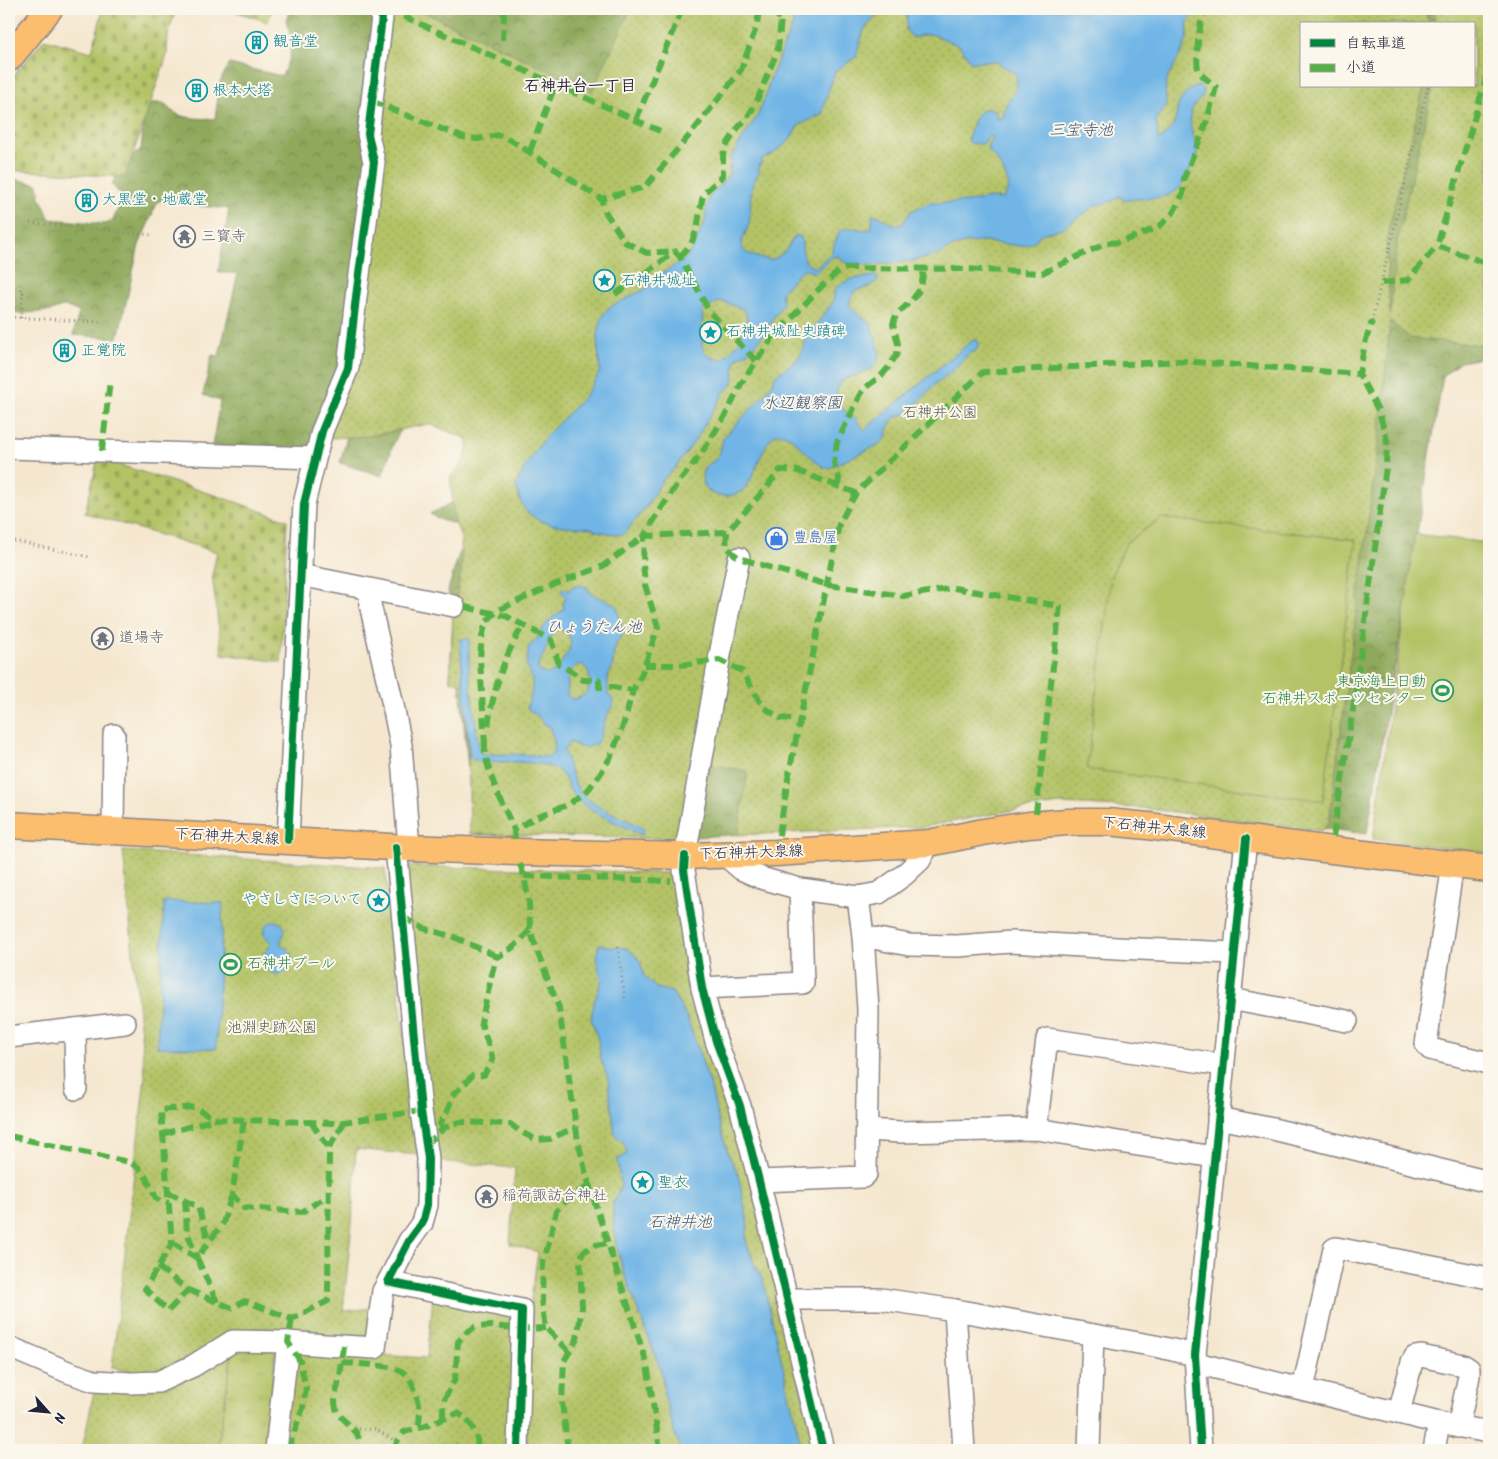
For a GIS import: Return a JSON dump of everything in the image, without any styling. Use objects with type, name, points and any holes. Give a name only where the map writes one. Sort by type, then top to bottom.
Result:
[{"type":"main road","points":[[9,58],[49,9]]},
{"type":"main road","name":"下石神井大泉線","points":[[9,825],[403,848],[685,856],[776,853],[929,843],[1002,830],[1068,822],[1107,822],[1489,869]]},
{"type":"street","points":[[288,840],[304,504],[322,431],[348,368],[374,162],[368,134],[383,9]]},
{"type":"street","points":[[9,448],[315,458]]},
{"type":"street","points":[[739,558],[719,660],[684,870],[702,988],[716,1041],[740,1106],[760,1181],[822,1450]]},
{"type":"street","points":[[300,575],[454,606]]},
{"type":"street","points":[[9,1348],[68,1372],[94,1380],[149,1383],[158,1382],[193,1366],[233,1341],[288,1342],[375,1348],[383,1292],[409,1241],[422,1223],[427,1205],[428,1158],[420,1111],[403,848],[401,745],[370,604],[370,590]]},
{"type":"street","points":[[113,830],[114,735]]},
{"type":"street","points":[[1201,1450],[1195,1359],[1246,839]]},
{"type":"street","points":[[725,855],[741,869],[761,878],[800,889],[858,897],[879,893],[904,875],[920,860],[929,843]]},
{"type":"street","points":[[1453,864],[1426,1044],[1430,1049],[1489,1063]]},
{"type":"street","points":[[702,988],[803,983],[800,889]]},
{"type":"street","points":[[760,1181],[863,1177],[866,1174],[868,1009],[863,936],[858,897]]},
{"type":"street","points":[[863,936],[909,945],[958,946],[1011,942],[1234,954]]},
{"type":"street","points":[[1230,999],[1347,1022]]},
{"type":"street","points":[[9,1037],[125,1023]]},
{"type":"street","points":[[75,1029],[76,1089]]},
{"type":"street","points":[[1036,1129],[1047,1039],[1223,1065]]},
{"type":"street","points":[[1218,1118],[1273,1129],[1489,1182]]},
{"type":"street","points":[[867,1130],[900,1132],[1036,1129],[1214,1157]]},
{"type":"street","points":[[1303,1388],[1334,1249],[1489,1278]]},
{"type":"street","points":[[388,1282],[522,1310],[518,1450]]},
{"type":"street","points":[[786,1299],[882,1299],[955,1310],[1155,1346],[1195,1359],[1399,1413],[1489,1432]]},
{"type":"street","points":[[955,1310],[964,1450]]},
{"type":"street","points":[[1090,1450],[1093,1335]]},
{"type":"street","points":[[276,1450],[288,1342]]},
{"type":"street","points":[[1399,1413],[1412,1362],[1415,1357],[1421,1356],[1464,1366],[1469,1369],[1449,1425],[1434,1450]]},
{"type":"path","points":[[1429,9],[1432,22]]},
{"type":"path","points":[[1372,321],[1428,88]]},
{"type":"path","points":[[30,223],[152,235]]},
{"type":"path","points":[[21,318],[23,293],[20,293],[22,285]]},
{"type":"path","points":[[9,317],[104,322]]},
{"type":"path","points":[[9,540],[90,557]]},
{"type":"path","points":[[618,947],[625,1000]]},
{"type":"path","points":[[354,1429],[375,1429],[396,1442]]},
{"type":"green space","points":[[103,9],[176,9],[168,35],[167,55],[125,177],[9,170],[9,81],[44,39],[92,52]]},
{"type":"green space","points":[[228,9],[272,9],[268,22]]},
{"type":"green space","name":"石神井公園","points":[[290,9],[371,9],[378,11],[379,9],[1489,9],[1489,357],[1460,362],[1443,376],[1367,834],[1092,798],[857,827],[696,837],[474,835],[460,683],[450,681],[453,616],[448,590],[467,528],[430,514],[461,498],[475,431],[437,410],[406,422],[395,440],[382,476],[340,463],[347,437],[336,427],[307,449],[212,446],[220,401],[203,395],[212,355],[219,356],[238,273],[218,273],[229,209],[158,201],[139,245],[118,338],[73,335],[79,312],[65,306],[51,311],[12,314],[12,288],[9,288],[9,178],[38,184],[40,197],[50,219],[106,224],[113,220],[123,197],[112,185],[119,168],[141,149],[146,103],[164,103],[174,113],[187,117],[215,119],[220,82],[229,64],[282,76],[290,56],[291,39],[286,20]]},
{"type":"green space","name":"石神井公園","points":[[387,9],[417,9],[592,91],[631,9],[1425,9],[1428,22],[1300,22],[1300,88],[1424,88],[1386,240],[1390,315],[1397,242],[1433,88],[1476,88],[1476,22],[1436,22],[1432,9],[1489,9],[1489,346],[1410,338],[1390,321],[1380,429],[1329,823],[1321,831],[1142,808],[1060,804],[1015,810],[923,827],[738,835],[748,771],[708,764],[681,839],[470,834],[468,745],[460,683],[450,681],[453,616],[462,565],[461,538],[454,518],[450,477],[464,461],[468,439],[429,424],[368,436],[331,438],[373,132]]},
{"type":"green space","points":[[98,458],[287,520],[281,662],[222,654],[212,575],[217,552],[85,513]]},
{"type":"green space","points":[[1161,518],[1356,540],[1323,801],[1087,769],[1111,576],[1127,542]]},
{"type":"green space","name":"東京海上日動 石神井スポーツセンター","points":[[1415,534],[1489,543],[1489,853],[1373,839]]},
{"type":"green space","name":"池淵史跡公園","points":[[123,851],[385,868],[418,1155],[356,1149],[352,1223],[343,1311],[375,1308],[365,1342],[232,1335],[156,1376],[112,1368],[145,1076]]},
{"type":"green space","points":[[404,866],[670,873],[699,988],[736,1106],[815,1450],[523,1450],[530,1306],[538,1252],[510,1244],[515,1168],[436,1161]]},
{"type":"green space","points":[[433,1298],[513,1314],[515,1450],[282,1450],[294,1350],[427,1358]]},
{"type":"green space","points":[[233,1347],[276,1349],[266,1450],[217,1450]]},
{"type":"green space","points":[[233,1347],[217,1450],[82,1450],[94,1391]]},
{"type":"water","name":"三宝寺池","points":[[799,9],[881,9],[864,30],[856,57],[835,71],[822,114],[798,126],[789,141],[773,154],[762,159],[759,173],[752,185],[749,222],[742,240],[743,249],[752,255],[772,260],[786,250],[796,235],[801,237],[807,263],[815,268],[831,253],[840,230],[850,228],[866,230],[872,228],[872,215],[877,215],[892,224],[902,225],[911,211],[929,203],[968,202],[990,198],[1003,199],[1009,187],[1001,166],[987,149],[992,137],[989,136],[984,144],[970,143],[968,140],[973,122],[983,110],[996,110],[998,119],[1003,117],[1005,106],[1016,87],[1016,74],[995,61],[971,62],[959,45],[937,36],[927,34],[913,38],[906,30],[907,18],[903,9],[1195,9],[1187,25],[1187,39],[1166,82],[1166,105],[1156,121],[1157,137],[1159,140],[1173,126],[1179,102],[1184,95],[1199,85],[1204,92],[1192,109],[1190,116],[1191,130],[1197,146],[1197,156],[1184,182],[1176,191],[1163,197],[1124,201],[1120,196],[1110,202],[1096,205],[1062,228],[1041,234],[1035,241],[1022,246],[986,242],[964,243],[948,249],[939,255],[912,261],[870,265],[846,263],[838,256],[832,257],[815,273],[803,269],[781,292],[783,304],[759,341],[746,354],[737,358],[732,384],[723,393],[694,442],[675,468],[663,479],[646,507],[624,534],[596,531],[592,528],[550,524],[535,518],[523,507],[516,485],[524,468],[545,437],[583,398],[595,381],[600,370],[597,340],[604,313],[610,307],[645,289],[663,273],[685,259],[693,248],[705,222],[707,205],[711,194],[729,174],[731,157],[758,115],[769,82]],"holes":[[[721,301],[745,310],[747,319],[740,340],[734,348],[723,359],[714,359],[704,352],[700,331],[703,318],[702,311]]]},
{"type":"water","name":"水辺観察園","points":[[876,276],[879,280],[866,288],[855,291],[850,300],[850,307],[871,324],[880,353],[878,361],[873,368],[841,381],[837,391],[838,403],[846,412],[854,417],[864,430],[974,339],[979,342],[976,351],[969,353],[952,371],[935,384],[917,404],[903,415],[896,417],[890,423],[886,438],[876,446],[829,468],[823,467],[789,436],[777,434],[768,442],[744,489],[737,494],[729,496],[713,494],[707,490],[703,484],[702,476],[705,467],[715,460],[720,453],[723,438],[764,395],[773,383],[775,376],[799,358],[808,336],[833,302],[835,288],[851,279]]},
{"type":"water","name":"ひょうたん池","points":[[580,585],[588,588],[590,593],[616,605],[624,632],[614,651],[612,669],[608,675],[608,694],[613,700],[613,706],[606,717],[600,738],[595,745],[583,748],[570,742],[564,750],[565,754],[577,787],[584,797],[644,829],[642,835],[590,809],[582,803],[572,794],[562,775],[556,769],[529,763],[480,762],[470,757],[460,639],[469,639],[469,670],[479,751],[482,754],[546,757],[552,755],[555,744],[549,726],[544,724],[527,706],[531,696],[532,680],[526,666],[529,646],[536,640],[544,626],[564,609],[563,603],[566,597],[561,592],[563,588],[569,591],[572,587]],"holes":[[[562,629],[571,640],[570,648],[556,670],[547,674],[543,673],[539,671],[538,666],[553,634],[556,630]],[[577,665],[582,665],[588,670],[590,683],[588,690],[583,696],[573,699],[567,695],[567,675]]]},
{"type":"water","points":[[164,901],[223,903],[216,1049],[157,1047]]},
{"type":"water","points":[[275,921],[283,925],[285,931],[280,944],[288,950],[292,958],[289,969],[279,974],[268,970],[264,966],[263,961],[264,954],[272,944],[264,935],[264,930],[268,924]]},
{"type":"water","name":"石神井池","points":[[599,944],[626,948],[632,952],[640,961],[644,976],[656,988],[672,992],[687,1018],[710,1084],[728,1153],[738,1174],[747,1218],[747,1244],[756,1268],[763,1280],[802,1450],[682,1450],[675,1435],[664,1394],[662,1374],[624,1273],[616,1245],[613,1204],[621,1186],[617,1160],[627,1154],[624,1143],[615,1135],[608,1079],[591,1018],[602,980],[596,958]]},
{"type":"marked path","points":[[387,9],[660,131]]},
{"type":"marked path","points":[[503,9],[503,40]]},
{"type":"marked path","points":[[636,120],[682,9]]},
{"type":"marked path","points":[[756,361],[709,311],[675,251],[647,253],[625,242],[606,213],[601,199],[645,187],[694,130],[741,70],[757,25],[759,9]]},
{"type":"marked path","points":[[773,9],[774,13],[781,19]]},
{"type":"marked path","points":[[680,257],[691,244],[697,229],[705,192],[723,176],[725,148],[756,103],[778,49],[781,19],[785,9]]},
{"type":"marked path","points":[[515,839],[514,830],[536,817],[570,804],[588,790],[611,756],[623,726],[633,690],[641,676],[658,627],[645,585],[643,563],[644,536],[675,487],[701,454],[728,411],[741,384],[773,337],[822,286],[839,271],[847,268],[963,269],[1042,273],[1107,243],[1121,242],[1161,225],[1173,213],[1183,194],[1184,178],[1206,124],[1216,87],[1199,71],[1197,59],[1201,21],[1205,9]]},
{"type":"marked path","points":[[1489,79],[1486,78],[1437,246],[1489,264]]},
{"type":"marked path","points":[[530,151],[556,83]]},
{"type":"marked path","points":[[371,101],[462,137],[478,139],[498,135],[506,137],[601,199]]},
{"type":"marked path","points":[[1382,283],[1408,280],[1437,246]]},
{"type":"marked path","points":[[615,294],[675,251]]},
{"type":"marked path","points":[[838,486],[839,478],[834,463],[837,442],[861,394],[866,387],[881,376],[897,354],[898,344],[893,324],[896,315],[912,300],[921,288],[924,269]]},
{"type":"marked path","points":[[1333,837],[1354,702],[1386,467],[1387,440],[1379,412],[1359,374],[1365,343],[1372,321]]},
{"type":"marked path","points":[[776,853],[788,779],[839,524],[856,493],[983,372],[1181,361],[1359,374]]},
{"type":"marked path","points":[[102,451],[110,380]]},
{"type":"marked path","points":[[485,746],[480,658],[482,637],[486,622],[498,610],[556,584],[603,566],[644,536],[727,532],[780,470],[795,470],[856,493]]},
{"type":"marked path","points":[[727,532],[726,547],[739,558],[828,585],[903,596],[954,588],[1060,606],[1036,813]]},
{"type":"marked path","points":[[465,607],[506,616],[551,640],[559,664],[583,680],[599,680],[599,687],[633,690]]},
{"type":"marked path","points":[[488,726],[500,674],[510,649],[523,626]]},
{"type":"marked path","points":[[644,665],[680,665],[719,660],[742,671],[763,707],[780,718],[800,720]]},
{"type":"marked path","points":[[485,741],[490,774],[514,830]]},
{"type":"marked path","points":[[520,864],[529,903],[530,930],[559,1008],[578,1141],[586,1174],[647,1364],[660,1450]]},
{"type":"marked path","points":[[524,876],[671,881]]},
{"type":"marked path","points":[[403,917],[423,928],[454,937],[496,956]]},
{"type":"marked path","points":[[444,1128],[440,1124],[454,1094],[472,1076],[484,1075],[493,1059],[481,1023],[496,956],[498,957],[515,946],[530,930]]},
{"type":"marked path","points":[[158,1267],[188,1290],[168,1311],[145,1289],[172,1243],[161,1110],[194,1107],[216,1119],[336,1123],[421,1111]]},
{"type":"marked path","points":[[163,1134],[216,1119]]},
{"type":"marked path","points":[[244,1121],[232,1194],[244,1208],[302,1212],[329,1195]]},
{"type":"marked path","points":[[188,1290],[232,1308],[245,1301],[292,1319],[328,1301],[329,1148],[345,1121]]},
{"type":"marked path","points":[[311,1122],[329,1148]]},
{"type":"marked path","points":[[426,1145],[444,1128],[460,1122],[510,1124],[537,1140],[550,1139],[576,1127]]},
{"type":"marked path","points":[[9,1136],[129,1162],[138,1167],[146,1177],[156,1198],[169,1203]]},
{"type":"marked path","points":[[569,1351],[546,1328],[542,1300],[543,1263],[556,1211],[578,1192],[590,1186]]},
{"type":"marked path","points":[[167,1192],[198,1207],[209,1242]]},
{"type":"marked path","points":[[217,1302],[197,1258],[223,1223],[232,1194]]},
{"type":"marked path","points":[[185,1200],[187,1232],[197,1258]]},
{"type":"marked path","points":[[172,1243],[197,1258]]},
{"type":"marked path","points":[[568,1450],[562,1402],[564,1361],[577,1339],[582,1307],[580,1259],[584,1251],[596,1245],[608,1243]]},
{"type":"marked path","points":[[290,1450],[292,1438],[303,1408],[306,1389],[300,1361],[288,1342],[292,1319]]},
{"type":"marked path","points":[[443,1418],[443,1402],[455,1379],[458,1342],[466,1333],[475,1327],[546,1328]]},
{"type":"marked path","points":[[344,1346],[335,1405],[338,1414],[358,1437],[357,1450]]},
{"type":"marked path","points":[[342,1363],[383,1366],[404,1373],[412,1382],[417,1397],[420,1415],[418,1428]]},
{"type":"marked path","points":[[394,1450],[404,1432],[423,1427],[458,1413],[467,1420],[473,1429],[477,1439],[478,1450]]},
{"type":"cycle path","points":[[288,840],[304,504],[322,431],[348,368],[374,162],[368,134],[383,9]]},
{"type":"cycle path","points":[[1201,1450],[1195,1355],[1246,839]]},
{"type":"cycle path","points":[[396,847],[421,1111],[428,1158],[427,1205],[422,1223],[409,1241],[388,1282],[522,1310],[518,1450]]},
{"type":"cycle path","points":[[685,856],[684,870],[702,988],[716,1041],[740,1106],[823,1450]]},
{"type":"place","name":"観音堂","points":[[257,42]]},
{"type":"place","name":"根本大塔","points":[[196,91]]},
{"type":"place","name":"大黒堂・地蔵堂","points":[[86,200]]},
{"type":"place","name":"三寳寺","points":[[185,237]]},
{"type":"place","name":"石神井城址","points":[[605,281]]},
{"type":"place","name":"石神井城阯史蹟碑","points":[[710,332]]},
{"type":"place","name":"正覚院","points":[[65,351]]},
{"type":"place","name":"豊島屋","points":[[777,538]]},
{"type":"place","name":"道場寺","points":[[103,638]]},
{"type":"place","name":"東京海上日動 石神井スポーツセンター","points":[[1442,691]]},
{"type":"place","name":"やさしさについて","points":[[378,900]]},
{"type":"place","name":"石神井プール","points":[[231,964]]},
{"type":"place","name":"聖衣","points":[[642,1183]]},
{"type":"place","name":"稲荷諏訪合神社","points":[[486,1196]]},
{"type":"district","name":"石神井台一丁目","points":[[580,86]]}]
